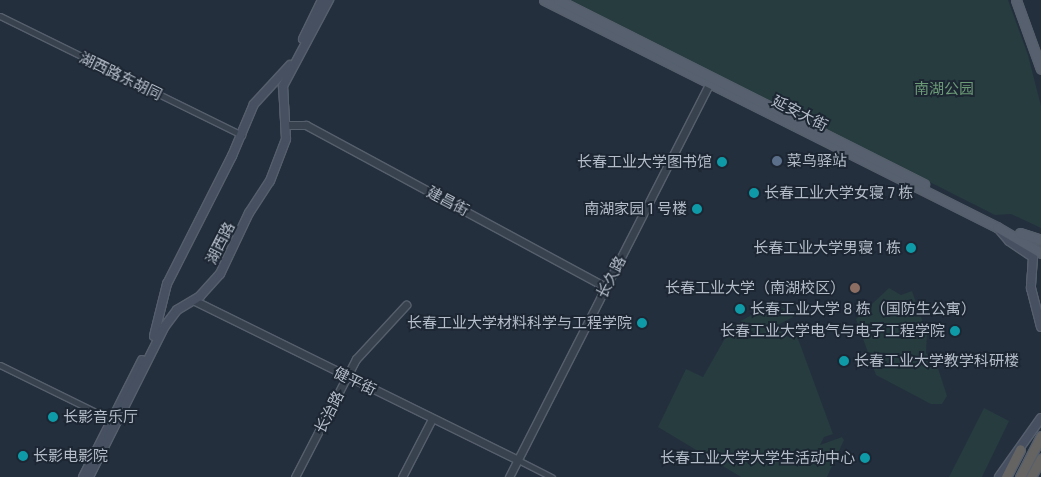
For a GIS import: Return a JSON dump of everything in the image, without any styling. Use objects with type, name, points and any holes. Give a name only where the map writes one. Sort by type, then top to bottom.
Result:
[{"type":"highway","points":[[1020,477],[1041,436]]},
{"type":"highway","points":[[1006,477],[1020,449]]},
{"type":"highway","points":[[1031,477],[1041,458]]},
{"type":"main road","name":"湖西路","points":[[89,477],[158,328],[166,284],[262,92],[288,70],[322,0]]},
{"type":"main road","name":"湖西路","points":[[83,477],[165,326],[177,310],[193,300],[220,274],[249,213],[270,181],[283,153],[287,125],[283,86],[329,0]]},
{"type":"main road","name":"延安大街","points":[[544,0],[712,80],[1030,238],[1041,240]]},
{"type":"main road","name":"延安大街","points":[[558,0],[997,227],[1041,253]]},
{"type":"main road","points":[[1016,0],[1041,69]]},
{"type":"main road","points":[[1022,0],[1041,52]]},
{"type":"main road","points":[[997,227],[1009,241],[1033,257],[1031,288],[1041,327]]},
{"type":"main road","points":[[1030,238],[1041,236]]},
{"type":"main road","points":[[999,477],[1041,418]]},
{"type":"street","name":"湖西路东胡同","points":[[0,16],[242,135]]},
{"type":"street","name":"长久路","points":[[509,477],[712,80]]},
{"type":"street","name":"建昌街","points":[[287,125],[306,125],[606,287]]},
{"type":"street","name":"健平街","points":[[193,300],[518,460]]},
{"type":"street","name":"长治路","points":[[295,477],[347,376],[367,344],[406,305]]},
{"type":"street","points":[[0,365],[114,421]]},
{"type":"street","points":[[402,477],[432,419]]},
{"type":"street","points":[[518,460],[552,477]]},
{"type":"green space","name":"南湖公园","points":[[569,0],[1008,0],[1028,55],[1041,106],[1041,228],[1011,214],[995,215]]},
{"type":"green space","points":[[889,288],[901,295],[912,291],[927,334],[926,353],[937,365],[947,396],[942,404],[931,404],[876,375],[856,319]]},
{"type":"green space","points":[[790,308],[793,317],[774,327],[790,338],[797,336],[833,434],[824,437],[820,445],[842,437],[844,440],[827,477],[741,477],[658,427],[686,369],[703,377],[732,326],[755,313]]},
{"type":"green space","points":[[984,408],[1009,421],[982,477],[949,477]]},
{"type":"place","name":"菜鸟驿站","points":[[777,161]]},
{"type":"place","name":"长春工业大学图书馆","points":[[722,162]]},
{"type":"place","name":"长春工业大学女寝 7 栋","points":[[754,193]]},
{"type":"place","name":"南湖家园 1 号楼","points":[[697,209]]},
{"type":"place","name":"长春工业大学男寝 1 栋","points":[[911,248]]},
{"type":"place","name":"长春工业大学（南湖校区）","points":[[855,288]]},
{"type":"place","name":"长春工业大学 8 栋（国防生公寓）","points":[[740,309]]},
{"type":"place","name":"长春工业大学材料科学与工程学院","points":[[642,323]]},
{"type":"place","name":"长春工业大学电气与电子工程学院","points":[[955,331]]},
{"type":"place","name":"长春工业大学教学科研楼","points":[[844,361]]},
{"type":"place","name":"长影音乐厅","points":[[53,417]]},
{"type":"place","name":"长影电影院","points":[[23,456]]},
{"type":"place","name":"长春工业大学大学生活动中心","points":[[865,458]]}]
